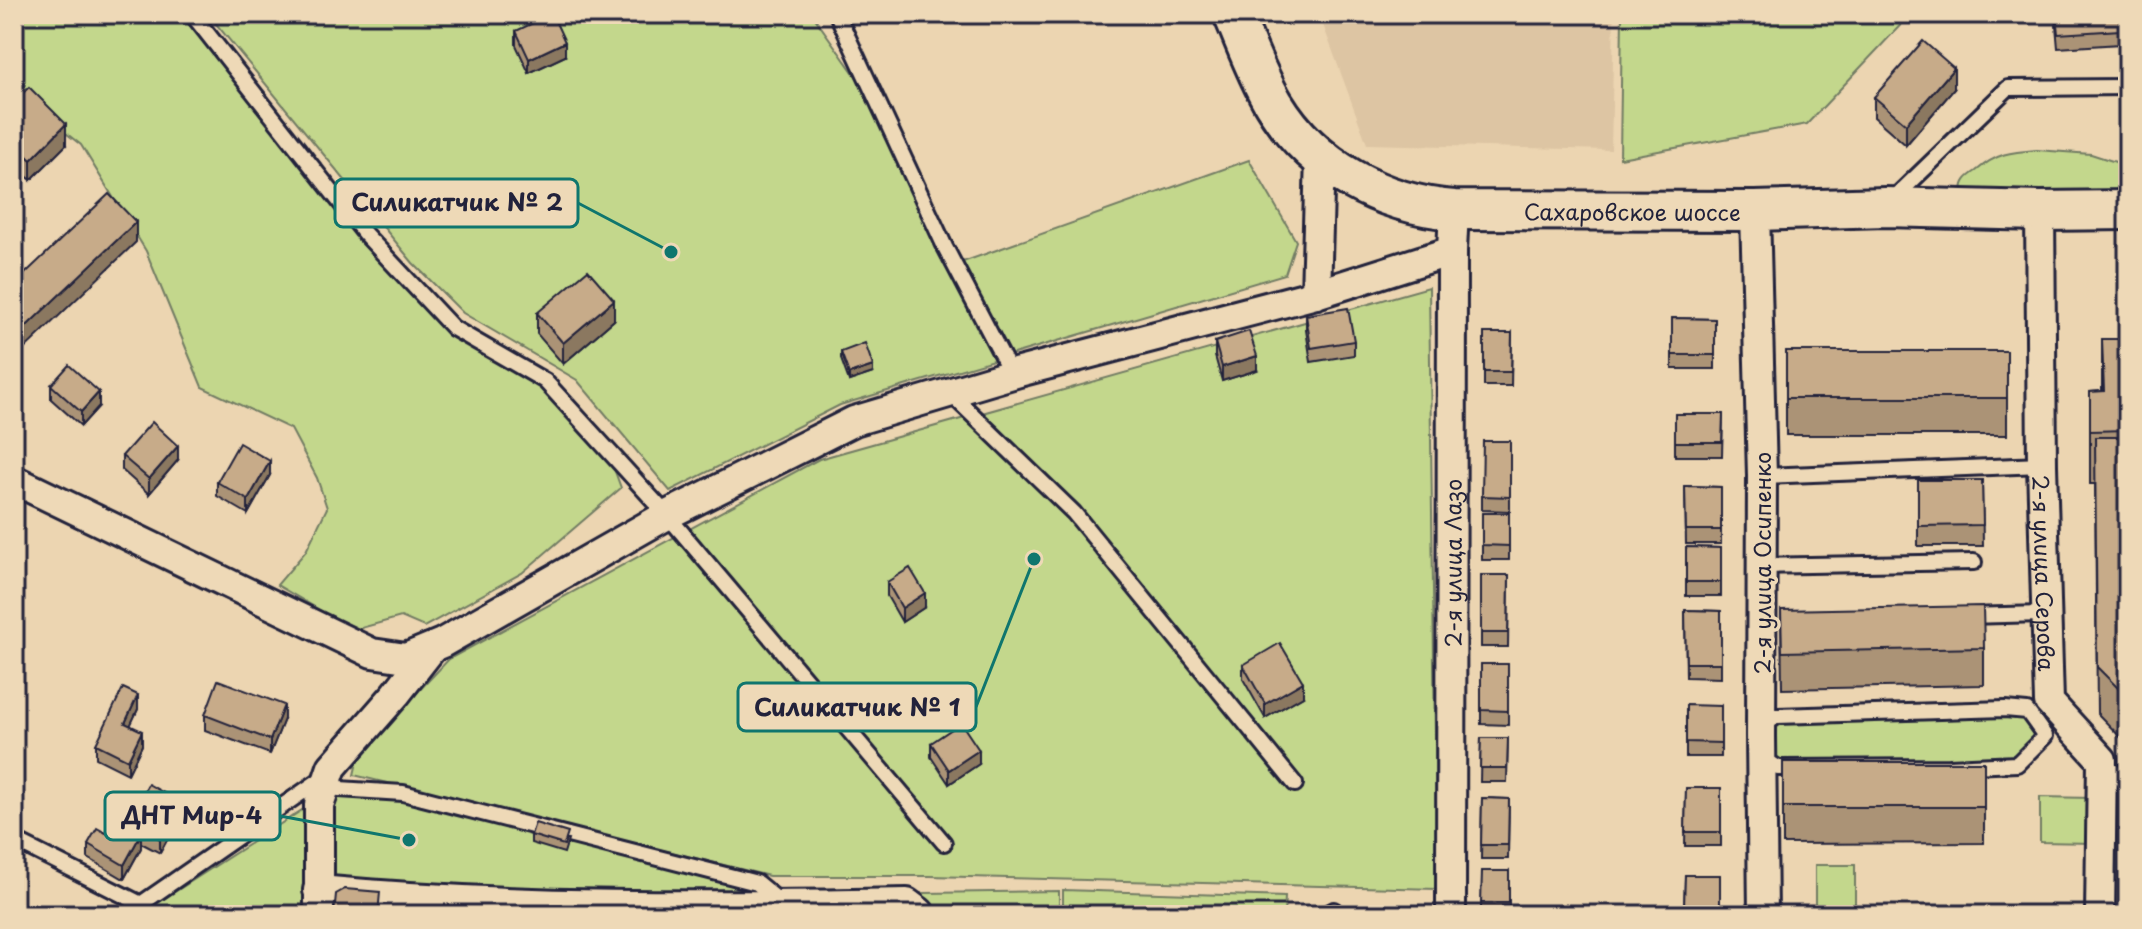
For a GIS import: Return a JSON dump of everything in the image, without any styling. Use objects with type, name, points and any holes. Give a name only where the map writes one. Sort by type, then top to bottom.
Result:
[{"type":"main road","name":"Сахаровское шоссе","points":[[1233,14],[1273,102],[1289,126],[1320,157],[1360,185],[1390,198],[1422,206],[1454,210],[1755,211],[1885,207],[2128,210]]},
{"type":"street","points":[[1316,294],[1320,157]]},
{"type":"street","name":"2-я улица Лазо","points":[[1451,915],[1454,210]]},
{"type":"street","name":"2-я улица Осипенко","points":[[1755,211],[1762,566],[1770,621],[1761,736],[1763,915]]},
{"type":"street","name":"2-я улица Серова","points":[[2040,211],[2042,465],[2049,702],[2055,728],[2102,760]]},
{"type":"street","points":[[14,480],[372,653],[406,658],[432,647],[667,515],[854,421],[1012,375],[1316,294],[1452,251]]},
{"type":"street","points":[[432,647],[396,694],[332,767],[319,805],[319,902],[428,907],[785,910],[907,903],[919,913]]},
{"type":"street","points":[[2100,915],[2102,760]]},
{"type":"lane","points":[[192,14],[365,234],[453,328],[545,381],[667,515],[944,843]]},
{"type":"lane","points":[[837,14],[945,247],[1012,375]]},
{"type":"lane","points":[[1885,207],[2008,88],[2128,87]]},
{"type":"lane","points":[[950,393],[1074,513],[1295,784]]},
{"type":"lane","points":[[1762,476],[2042,465]]},
{"type":"lane","points":[[1762,566],[1974,562]]},
{"type":"lane","points":[[1951,617],[2046,614]]},
{"type":"lane","points":[[2005,709],[2027,711],[2055,728],[2017,764],[1949,767],[1778,768],[1767,761],[1761,736],[1767,722],[1777,716],[2005,709]]},
{"type":"lane","points":[[2102,760],[2128,786]]},
{"type":"lane","points":[[125,915],[330,773],[339,789],[403,793],[757,883],[785,910]]},
{"type":"lane","points":[[14,840],[141,904]]},
{"type":"shaded area","points":[[1319,14],[1614,14],[1611,150],[1367,144]]},
{"type":"green space","points":[[14,14],[185,14],[453,328],[545,381],[606,447],[621,488],[522,573],[424,627],[401,617],[354,630],[277,585],[306,551],[327,508],[317,478],[291,429],[202,387],[146,251],[81,145],[14,92]]},
{"type":"green space","points":[[208,14],[812,14],[867,92],[946,268],[1249,160],[1296,241],[1285,274],[840,405],[670,491],[577,380],[463,313],[413,263]]},
{"type":"green space","points":[[1622,14],[1911,14],[1807,124],[1620,158]]},
{"type":"green space","points":[[2037,150],[2091,154],[2128,166],[2128,197],[1962,192],[1968,177],[1991,160],[2011,153]]},
{"type":"green space","points":[[1429,287],[1437,889],[930,876],[769,876],[354,775],[359,754],[449,659],[819,459]]},
{"type":"green space","points":[[2023,710],[2035,740],[2025,758],[1778,768],[1766,739],[1777,716]]},
{"type":"green space","points":[[344,783],[782,897],[782,915],[139,915]]},
{"type":"green space","points":[[2040,797],[2093,798],[2093,843],[2040,842]]},
{"type":"green space","points":[[1815,865],[1855,865],[1855,905],[1815,905]]},
{"type":"green space","points":[[1063,890],[1285,897],[1284,915],[1063,915]]},
{"type":"green space","points":[[1059,891],[1059,915],[789,915],[788,895]]},
{"type":"building","points":[[552,14],[565,42],[529,59],[516,31]]},
{"type":"building","points":[[2056,14],[2119,14],[2120,30],[2058,34]]},
{"type":"building","points":[[1923,41],[1954,68],[1906,124],[1874,97]]},
{"type":"building","points":[[29,87],[66,124],[31,160],[14,143],[14,102]]},
{"type":"building","points":[[14,154],[25,165],[14,177]]},
{"type":"building","points":[[109,194],[136,222],[14,338],[14,284]]},
{"type":"building","points":[[588,270],[614,300],[563,343],[537,313]]},
{"type":"building","points":[[1348,308],[1354,341],[1311,348],[1306,315]]},
{"type":"building","points":[[1672,318],[1715,319],[1715,355],[1672,355]]},
{"type":"building","points":[[1249,331],[1257,356],[1222,367],[1215,342]]},
{"type":"building","points":[[1484,333],[1512,333],[1511,372],[1484,372]]},
{"type":"building","points":[[2102,339],[2128,339],[2128,430],[2090,431],[2090,392],[2104,391]]},
{"type":"building","points":[[865,343],[873,366],[849,374],[841,352]]},
{"type":"building","points":[[1786,351],[2007,351],[2007,398],[1786,398]]},
{"type":"building","points":[[69,365],[99,392],[81,412],[51,385]]},
{"type":"building","points":[[1675,414],[1723,414],[1722,442],[1675,442]]},
{"type":"building","points":[[152,422],[178,446],[149,479],[122,456]]},
{"type":"building","points":[[2095,437],[2128,437],[2128,698],[2097,667]]},
{"type":"building","points":[[1483,441],[1510,441],[1510,497],[1482,496]]},
{"type":"building","points":[[239,443],[270,461],[248,500],[217,482]]},
{"type":"building","points":[[1918,480],[1982,480],[1983,525],[1918,526]]},
{"type":"building","points":[[1685,486],[1721,487],[1721,530],[1686,530]]},
{"type":"building","points":[[1482,513],[1509,513],[1509,546],[1482,545]]},
{"type":"building","points":[[1686,547],[1721,548],[1721,582],[1686,582]]},
{"type":"building","points":[[910,568],[925,593],[902,608],[887,582]]},
{"type":"building","points":[[1481,575],[1509,575],[1508,633],[1481,633]]},
{"type":"building","points":[[1983,606],[1984,648],[1782,652],[1781,610]]},
{"type":"building","points":[[1685,610],[1721,611],[1721,663],[1686,663]]},
{"type":"building","points":[[1280,643],[1303,682],[1265,704],[1243,665]]},
{"type":"building","points":[[1481,664],[1508,664],[1508,711],[1481,710]]},
{"type":"building","points":[[218,680],[284,705],[270,740],[205,715]]},
{"type":"building","points":[[123,688],[138,695],[125,723],[142,731],[128,760],[96,744]]},
{"type":"building","points":[[1686,705],[1721,706],[1721,743],[1686,742]]},
{"type":"building","points":[[961,723],[979,750],[949,770],[931,743]]},
{"type":"building","points":[[1481,738],[1508,738],[1507,768],[1480,768]]},
{"type":"building","points":[[1783,762],[1984,762],[1984,807],[1783,807]]},
{"type":"building","points":[[148,784],[180,802],[160,839],[127,822]]},
{"type":"building","points":[[1686,788],[1721,788],[1721,832],[1685,832]]},
{"type":"building","points":[[1482,798],[1509,799],[1508,845],[1481,845]]},
{"type":"building","points":[[113,819],[141,834],[124,865],[88,844],[97,828],[106,833]]},
{"type":"building","points":[[535,823],[568,833],[564,845],[531,835]]},
{"type":"building","points":[[1482,871],[1509,871],[1509,903],[1481,903]]},
{"type":"building","points":[[1685,875],[1720,875],[1720,908],[1684,907]]},
{"type":"building","points":[[345,889],[380,892],[378,915],[334,915],[336,894]]},
{"type":"place","name":"Силикатчик № 2","points":[[671,252]]},
{"type":"place","name":"Силикатчик № 1","points":[[1034,559]]},
{"type":"place","name":"ДНТ Мир-4","points":[[409,840]]}]
